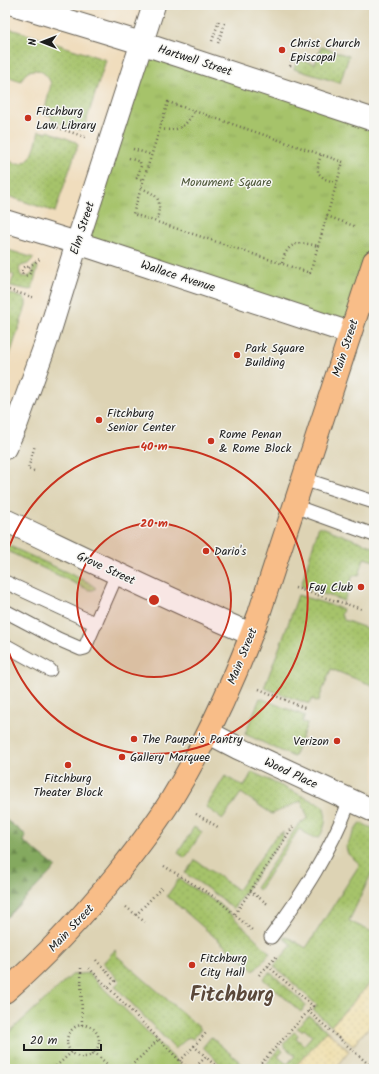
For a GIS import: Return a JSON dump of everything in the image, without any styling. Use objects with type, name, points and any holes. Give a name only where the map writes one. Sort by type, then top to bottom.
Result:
[{"type":"highway","name":"Main Street","points":[[5,992],[35,966],[85,913],[142,843],[170,801],[208,733],[240,664],[251,634],[374,261]]},
{"type":"street","name":"Hartwell Street","points":[[16,5],[141,42],[374,120]]},
{"type":"street","name":"Elm Street","points":[[5,448],[17,423],[47,340],[154,5]]},
{"type":"street","name":"Wallace Avenue","points":[[5,221],[77,243],[350,333]]},
{"type":"street","name":"Grove Street","points":[[5,520],[215,619],[251,634]]},
{"type":"street","name":"Wood Place","points":[[208,733],[374,811]]},
{"type":"lane","points":[[303,479],[374,502]]},
{"type":"lane","points":[[294,506],[374,535]]},
{"type":"lane","points":[[5,611],[58,639],[81,649],[85,648],[118,574]]},
{"type":"lane","points":[[5,582],[96,624]]},
{"type":"lane","points":[[5,645],[50,670]]},
{"type":"lane","points":[[271,937],[300,898],[320,865],[334,838],[350,800]]},
{"type":"path","points":[[210,47],[219,21]]},
{"type":"path","points":[[216,49],[225,23]]},
{"type":"path","points":[[370,76],[374,77]]},
{"type":"path","points":[[168,102],[343,162],[310,273],[133,214],[160,129],[168,102]]},
{"type":"path","points":[[160,129],[171,131],[183,126],[194,111]]},
{"type":"path","points":[[50,125],[87,138]]},
{"type":"path","points":[[135,149],[152,155]]},
{"type":"path","points":[[321,155],[318,164],[318,173],[325,179],[337,183]]},
{"type":"path","points":[[125,157],[140,162],[141,166],[137,178],[144,180]]},
{"type":"path","points":[[141,188],[151,192],[158,198],[160,207],[156,222]]},
{"type":"path","points":[[327,216],[354,226]]},
{"type":"path","points":[[282,263],[287,250],[296,244],[318,246]]},
{"type":"path","points":[[29,267],[43,256]]},
{"type":"path","points":[[9,290],[35,298]]},
{"type":"path","points":[[295,588],[362,609]]},
{"type":"path","points":[[258,689],[307,709]]},
{"type":"path","points":[[196,814],[218,827]]},
{"type":"path","points":[[235,914],[293,827]]},
{"type":"path","points":[[164,866],[216,898],[257,934]]},
{"type":"path","points":[[136,914],[162,887]]},
{"type":"path","points":[[126,907],[145,922]]},
{"type":"path","points":[[259,976],[279,954]]},
{"type":"path","points":[[96,960],[115,980],[108,988]]},
{"type":"path","points":[[256,1069],[313,1006],[268,966]]},
{"type":"path","points":[[81,968],[82,1025]]},
{"type":"path","points":[[89,968],[188,1069]]},
{"type":"path","points":[[308,1011],[374,1069]]},
{"type":"path","points":[[82,1025],[93,1028],[99,1043],[94,1052],[90,1055],[80,1056],[72,1052],[68,1043],[69,1033],[77,1026],[82,1025]]},
{"type":"path","points":[[180,1061],[206,1033]]},
{"type":"path","points":[[128,1069],[158,1039]]},
{"type":"path","points":[[194,1046],[219,1069]]},
{"type":"path","points":[[53,1069],[72,1052]]},
{"type":"path","points":[[94,1052],[112,1069]]},
{"type":"path","points":[[193,1069],[206,1057]]},
{"type":"shaded area","points":[[154,5],[374,5],[374,1069],[5,1069],[5,448]]},
{"type":"green space","points":[[5,27],[106,60],[84,128],[80,130],[51,120],[52,116],[44,114],[51,84],[45,74],[37,70],[32,70],[24,76],[21,81],[5,76]]},
{"type":"green space","name":"Monument Square","points":[[141,43],[374,120],[374,261],[350,333],[77,243]]},
{"type":"green space","points":[[321,47],[349,56],[340,83],[294,69],[297,59],[315,64]]},
{"type":"green space","points":[[39,131],[47,133],[48,131],[76,142],[78,145],[55,212],[5,195],[5,156],[9,161],[15,163],[26,161],[33,153]]},
{"type":"green space","points":[[5,249],[34,258],[28,264],[21,266],[19,269],[21,276],[28,277],[33,273],[33,267],[36,265],[38,267],[32,288],[30,290],[10,286],[14,275],[10,274],[11,270],[5,268]]},
{"type":"green space","points":[[8,293],[24,298],[26,301],[26,306],[5,370],[5,301]]},
{"type":"green space","points":[[319,526],[374,547],[374,561],[364,558],[359,576],[353,575],[344,601],[301,586]]},
{"type":"green space","points":[[5,544],[88,582],[96,588],[89,590],[5,550]]},
{"type":"green space","points":[[298,595],[343,609],[341,615],[344,620],[374,631],[374,686],[331,669],[318,702],[312,699],[309,704],[264,688]]},
{"type":"green space","points":[[260,698],[305,716],[302,722],[307,724],[294,757],[245,734]]},
{"type":"green space","points":[[252,772],[323,806],[326,818],[319,838],[312,837],[299,829],[259,890],[256,888],[298,825],[308,818],[301,801],[272,814],[241,793],[223,819],[206,807],[225,776],[244,787]]},
{"type":"green space","points":[[5,819],[26,835],[23,841],[56,867],[5,919]]},
{"type":"green space","points":[[361,823],[374,829],[374,868],[349,921],[374,933],[374,979],[331,1026],[313,1010],[317,1005],[274,966],[292,945],[283,938],[285,937],[291,939],[306,948],[360,864],[348,854],[346,847],[358,825]]},
{"type":"green space","points":[[194,827],[202,832],[185,858],[178,853]]},
{"type":"green space","points":[[283,832],[283,837],[233,909],[221,898],[185,873],[195,860],[238,890],[275,837]]},
{"type":"green space","points":[[179,879],[222,906],[270,953],[254,971],[167,896]]},
{"type":"green space","points":[[115,950],[117,953],[116,955],[201,1029],[193,1039],[189,1037],[175,1049],[115,986],[120,981],[103,963]]},
{"type":"green space","points":[[270,972],[306,1005],[301,1012],[263,979]]},
{"type":"green space","points":[[88,973],[185,1069],[5,1069],[5,1036],[72,975]]},
{"type":"green space","points":[[309,1016],[327,1031],[293,1069],[262,1069],[280,1048],[283,1051],[278,1057],[287,1064],[295,1056],[283,1045],[294,1032],[298,1035],[296,1038],[304,1045],[312,1036],[304,1029],[302,1031],[297,1028]]},
{"type":"green space","points":[[211,1037],[248,1069],[227,1069],[222,1066],[203,1047]]},
{"type":"sand","points":[[374,979],[374,1021],[353,1046],[331,1026]]},
{"type":"sand","points":[[327,1031],[349,1051],[336,1069],[293,1069]]},
{"type":"place","name":"Christ Church Episcopal","points":[[282,50]]},
{"type":"place","name":"Fitchburg Law Library","points":[[28,118]]},
{"type":"place","name":"Park Square Building","points":[[237,355]]},
{"type":"place","name":"Fitchburg Senior Center","points":[[99,420]]},
{"type":"place","name":"Rome Penan & Rome Block","points":[[211,441]]},
{"type":"place","name":"Dario's","points":[[206,551]]},
{"type":"place","name":"Fay Club","points":[[361,587]]},
{"type":"place","name":"The Pauper's Pantry","points":[[134,739]]},
{"type":"place","name":"Verizon","points":[[337,741]]},
{"type":"place","name":"Gallery Marquee","points":[[122,757]]},
{"type":"place","name":"Fitchburg Theater Block","points":[[68,765]]},
{"type":"place","name":"Fitchburg City Hall","points":[[192,965]]},
{"type":"district","name":"Fitchburg","points":[[232,994]]}]
